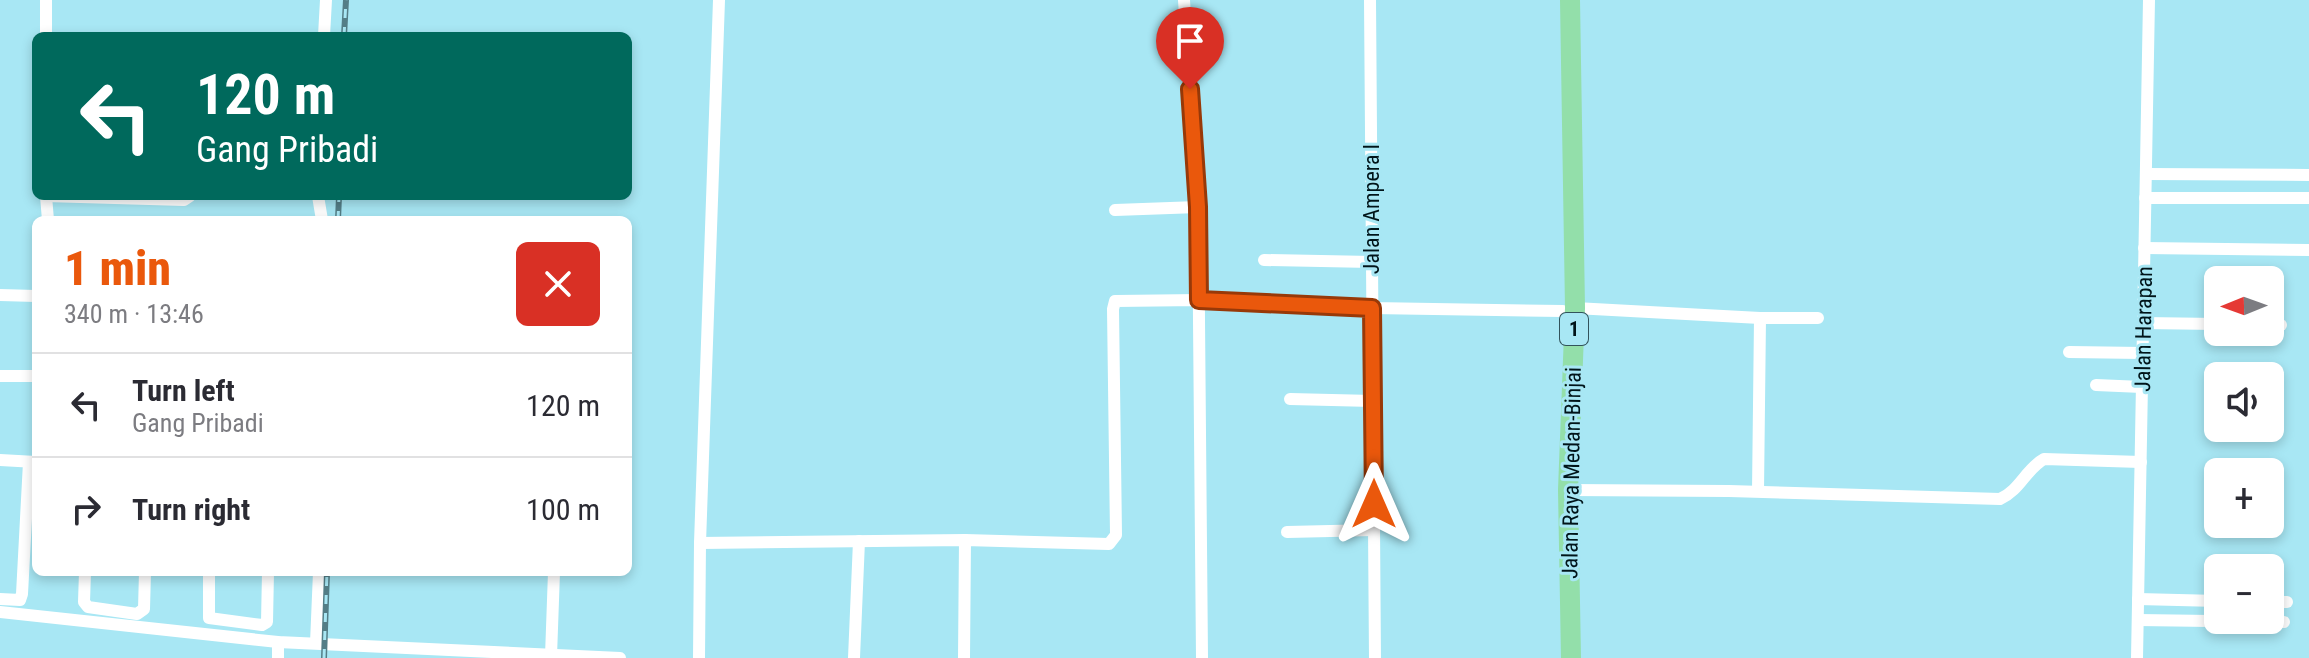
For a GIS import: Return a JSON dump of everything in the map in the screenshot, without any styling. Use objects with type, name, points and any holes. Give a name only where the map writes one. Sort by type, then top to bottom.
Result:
[{"type":"highway","name":"Jalan Raya Medan-Binjai","points":[[1557,658],[1557,425],[1569,310],[1560,0]]},
{"type":"highway","name":"Jalan Raya Medan-Binjai","points":[[1570,0],[1568,490],[1571,658]]},
{"type":"street","points":[[46,0],[46,32]]},
{"type":"street","points":[[324,32],[326,0]]},
{"type":"street","points":[[699,658],[700,543],[719,0]]},
{"type":"street","points":[[1184,0],[1198,207],[1202,658]]},
{"type":"street","name":"Jalan Ampera I","points":[[1370,0],[1375,658]]},
{"type":"street","name":"Jalan Harapan","points":[[2137,658],[2149,0]]},
{"type":"street","points":[[2146,174],[2309,175]]},
{"type":"street","points":[[2145,198],[2309,198]]},
{"type":"street","points":[[1115,210],[1198,207]]},
{"type":"street","points":[[2144,248],[2309,250]]},
{"type":"street","points":[[1264,260],[1372,262]]},
{"type":"street","points":[[0,295],[32,296]]},
{"type":"street","points":[[700,543],[965,540],[1109,544],[1116,535],[1115,301],[1199,300],[1372,308],[1569,310],[1818,318]]},
{"type":"street","points":[[1758,491],[1760,318]]},
{"type":"street","points":[[2143,323],[2204,324]]},
{"type":"street","points":[[2069,352],[2142,353]]},
{"type":"street","points":[[0,376],[32,376]]},
{"type":"street","points":[[2096,385],[2142,387]]},
{"type":"street","points":[[1290,399],[1373,401]]},
{"type":"street","points":[[1568,490],[1758,491],[2000,499],[2009,495],[2034,464],[2044,459],[2141,462]]},
{"type":"street","points":[[0,460],[32,462]]},
{"type":"street","points":[[0,599],[20,600],[22,594],[32,474]]},
{"type":"street","points":[[1287,532],[1374,530]]},
{"type":"street","points":[[964,658],[965,540]]},
{"type":"street","points":[[854,658],[859,541]]},
{"type":"street","points":[[85,576],[84,602],[88,607],[137,614],[144,609],[145,576]]},
{"type":"street","points":[[209,576],[209,618],[262,625],[267,622],[268,576]]},
{"type":"street","points":[[316,643],[319,576]]},
{"type":"street","points":[[551,656],[554,576]]},
{"type":"street","points":[[2138,599],[2204,601]]},
{"type":"street","points":[[0,612],[278,642],[316,643],[338,652],[620,658]]},
{"type":"street","points":[[2138,620],[2204,621]]},
{"type":"street","points":[[278,642],[278,658]]},
{"type":"railway","points":[[344,32],[346,0]]},
{"type":"railway","points":[[338,216],[339,200]]},
{"type":"railway","points":[[324,658],[327,576]]},
{"type":"route","points":[[1190,89],[1198,207],[1199,300],[1372,308],[1374,504]]}]
